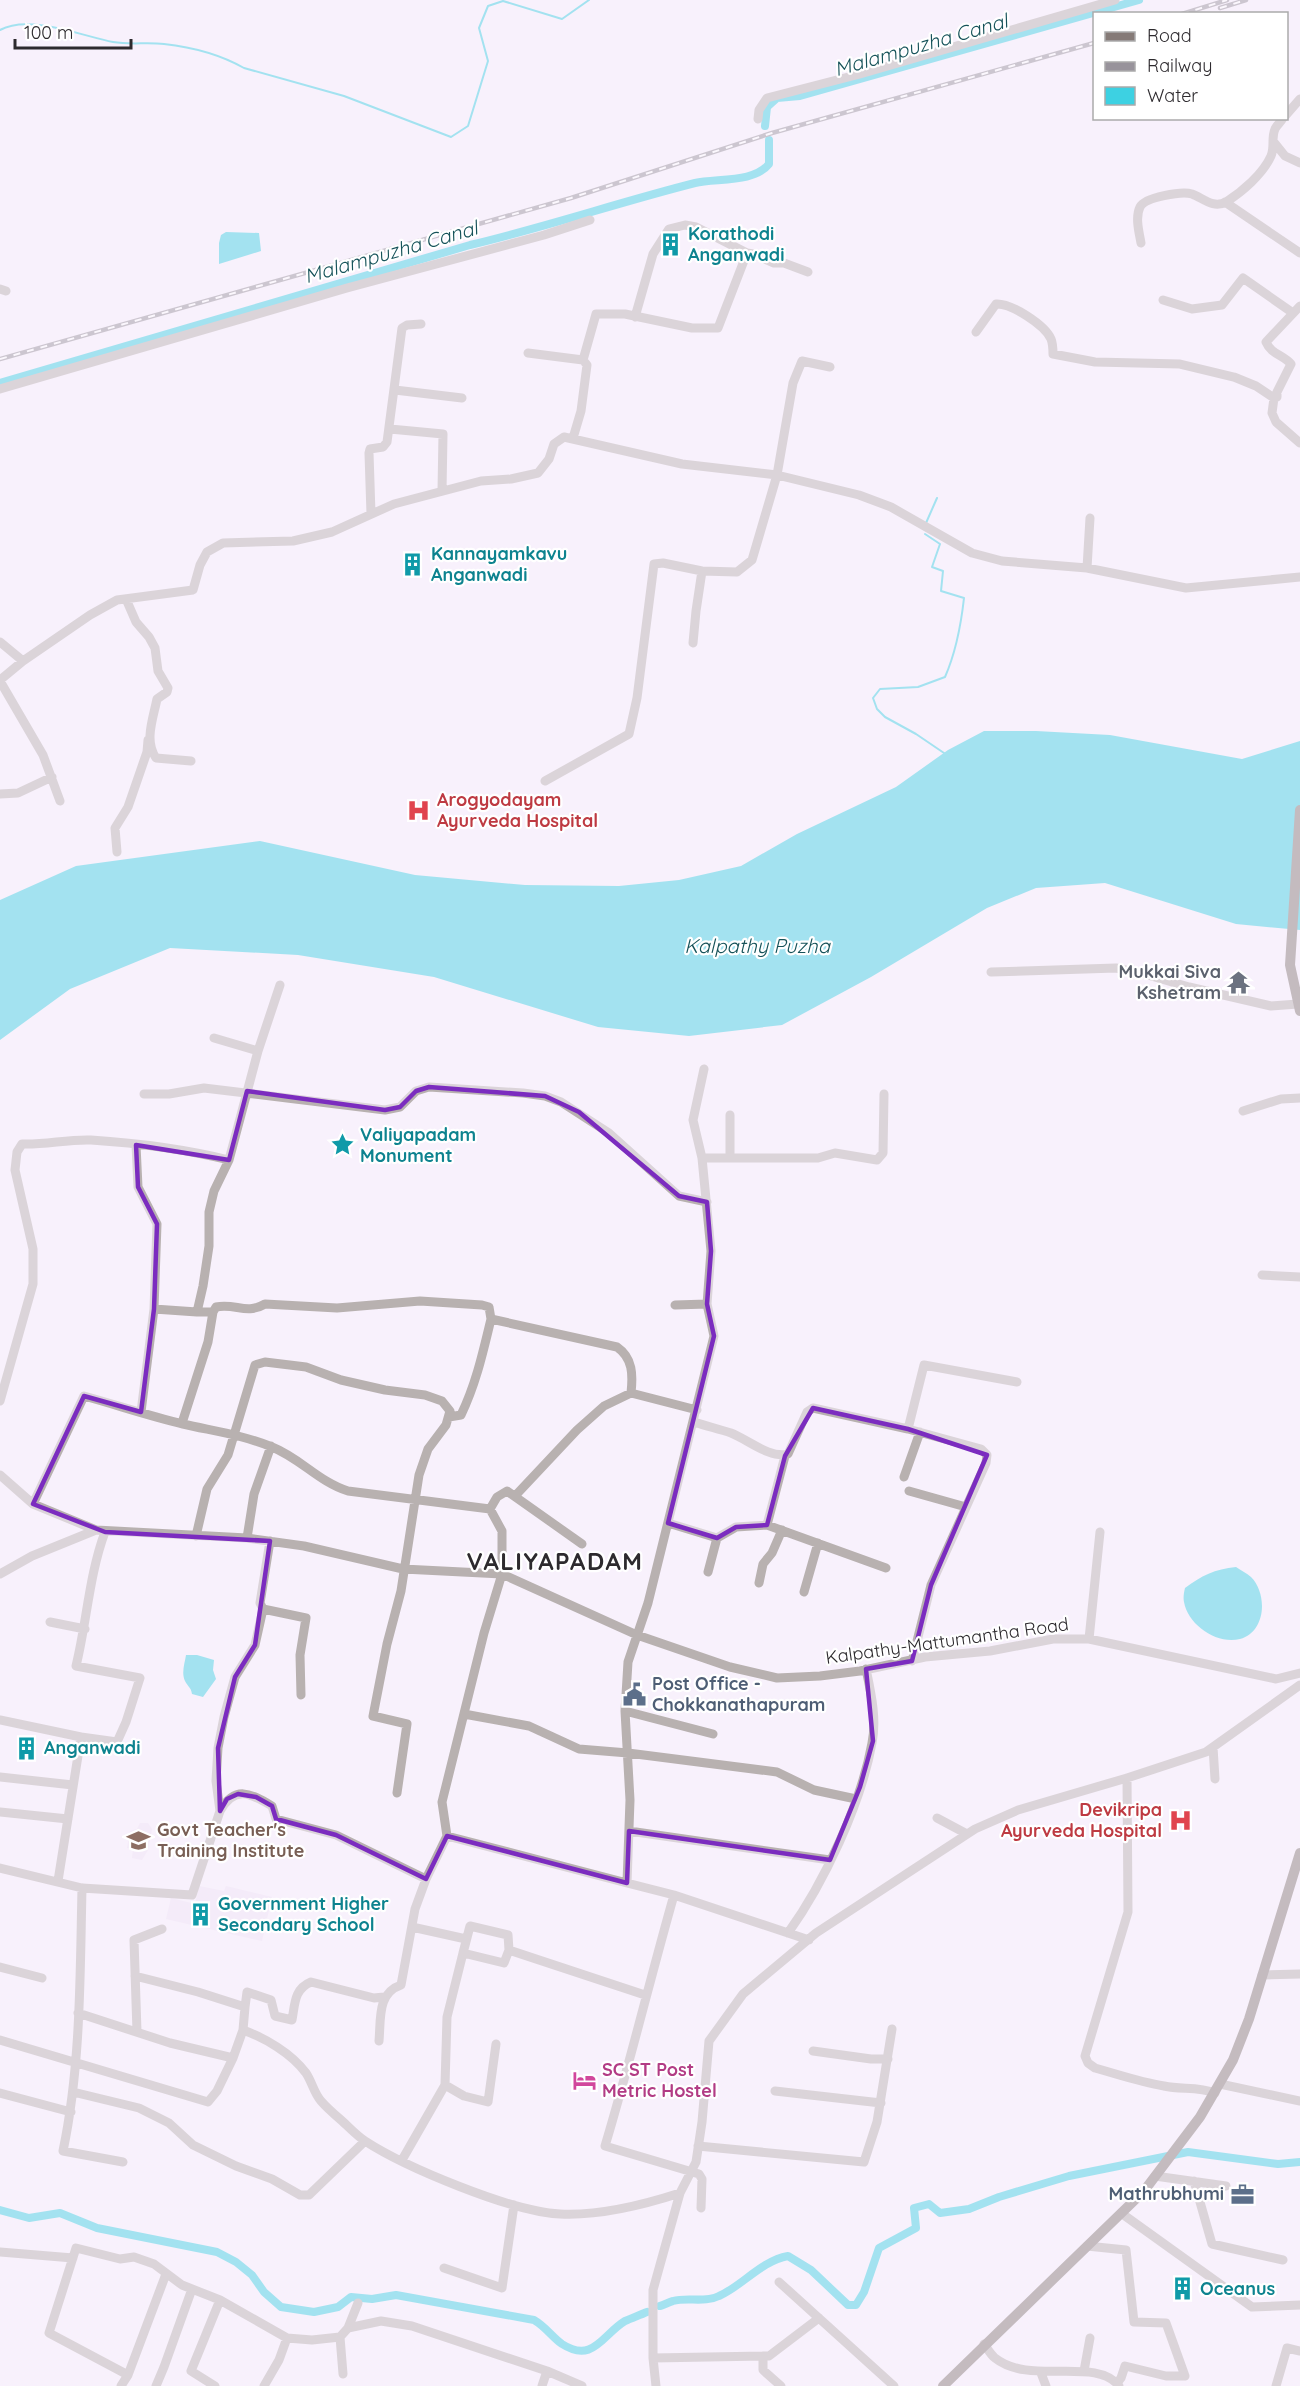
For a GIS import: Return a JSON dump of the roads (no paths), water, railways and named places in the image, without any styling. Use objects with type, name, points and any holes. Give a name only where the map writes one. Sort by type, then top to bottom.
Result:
[{"type":"main road","points":[[1299,1008],[1290,965],[1290,948],[1300,810]]},
{"type":"main road","points":[[943,2386],[1144,2191],[1218,2089],[1233,2060],[1249,2019],[1300,1853]]},
{"type":"street","points":[[758,119],[759,110],[766,98],[870,71],[1115,0]]},
{"type":"street","points":[[1288,114],[1300,99]]},
{"type":"street","points":[[1141,243],[1138,223],[1139,208],[1143,202],[1182,193],[1191,194],[1209,203],[1225,202],[1262,170],[1270,158],[1275,129],[1282,120]]},
{"type":"street","points":[[1273,141],[1285,156],[1300,163]]},
{"type":"street","points":[[1225,202],[1300,253]]},
{"type":"street","points":[[0,389],[590,220]]},
{"type":"street","points":[[635,317],[653,254],[669,230],[685,225],[696,227],[774,264],[784,263],[808,272]]},
{"type":"street","points":[[583,360],[597,314],[625,314],[692,328],[718,328],[747,253]]},
{"type":"street","points":[[1163,300],[1192,309],[1222,305],[1243,278],[1293,313]]},
{"type":"street","points":[[976,332],[996,304],[1002,304],[1019,310],[1045,332],[1051,338],[1053,354],[1095,362],[1180,364],[1234,377],[1256,386],[1274,398],[1272,413],[1276,422],[1300,443]]},
{"type":"street","points":[[1277,397],[1277,392],[1291,364],[1269,350],[1266,342],[1300,306]]},
{"type":"street","points":[[370,514],[369,453],[370,449],[386,445],[402,328],[407,325],[421,324]]},
{"type":"street","points":[[528,353],[583,360],[587,365],[581,411],[573,438]]},
{"type":"street","points":[[545,781],[629,734],[637,698],[654,564],[663,563],[702,571],[737,572],[752,560],[777,475],[794,383],[802,361],[830,367]]},
{"type":"street","points":[[395,390],[462,398]]},
{"type":"street","points":[[390,429],[443,434],[442,491]]},
{"type":"street","points":[[60,801],[44,755],[0,681],[23,661],[90,615],[117,600],[193,590],[207,552],[223,543],[293,541],[332,532],[394,504],[481,481],[511,479],[538,473],[549,459],[554,444],[564,437],[682,464],[777,475],[860,495],[891,507],[972,553],[1002,561],[1087,568],[1186,588],[1300,577]]},
{"type":"street","points":[[1087,568],[1090,518]]},
{"type":"street","points":[[693,643],[702,571]]},
{"type":"street","points":[[117,852],[115,828],[128,807],[147,752],[157,699],[167,692],[168,688],[158,671],[155,648],[136,622],[126,599]]},
{"type":"street","points":[[0,642],[23,661]]},
{"type":"street","points":[[148,738],[156,758],[191,761]]},
{"type":"street","points":[[0,794],[18,793],[52,777]]},
{"type":"street","points":[[991,972],[1116,968],[1271,1006],[1299,1008]]},
{"type":"street","points":[[196,1312],[203,1286],[209,1246],[209,1212],[214,1191],[229,1160],[258,1051],[280,985]]},
{"type":"street","points":[[214,1038],[258,1051]]},
{"type":"street","points":[[627,1883],[628,1662],[648,1604],[714,1336],[706,1304],[711,1251],[707,1202],[702,1158],[693,1120],[704,1069]]},
{"type":"street","points":[[144,1094],[169,1094],[204,1088],[247,1091],[385,1110],[400,1107],[416,1091],[429,1087],[545,1096],[579,1112],[609,1133],[679,1196],[707,1202]]},
{"type":"street","points":[[702,1158],[818,1158],[835,1153],[877,1160],[883,1153],[884,1094]]},
{"type":"street","points":[[1243,1111],[1281,1099],[1300,1098]]},
{"type":"street","points":[[730,1115],[730,1158]]},
{"type":"street","points":[[0,1401],[33,1284],[33,1249],[15,1170],[17,1152],[22,1144],[89,1140],[172,1148],[229,1160]]},
{"type":"street","points":[[136,1145],[138,1187],[157,1224],[154,1309],[141,1412]]},
{"type":"street","points":[[1262,1275],[1300,1277]]},
{"type":"street","points":[[182,1423],[208,1342],[213,1312],[216,1306],[225,1305],[256,1310],[265,1305],[337,1308],[420,1301],[489,1307],[491,1319],[470,1396],[461,1414],[450,1417]]},
{"type":"street","points":[[675,1305],[706,1304]]},
{"type":"street","points":[[154,1309],[213,1312]]},
{"type":"street","points":[[491,1319],[617,1347],[626,1353],[631,1365],[633,1376],[631,1393]]},
{"type":"street","points":[[196,1536],[207,1489],[228,1455],[255,1365],[265,1362],[291,1364],[341,1380],[385,1390],[425,1395],[442,1401],[450,1411],[447,1425],[428,1449],[413,1501],[401,1591],[387,1644],[373,1716],[407,1724],[397,1793]]},
{"type":"street","points":[[908,1429],[924,1365],[1017,1382]]},
{"type":"street","points":[[515,1496],[577,1430],[604,1406],[631,1393],[697,1410]]},
{"type":"street","points":[[33,1504],[84,1396],[271,1446],[286,1453],[333,1486],[348,1491],[490,1509]]},
{"type":"street","points":[[767,1525],[785,1456],[807,1412],[813,1408],[908,1429],[981,1449],[987,1455],[986,1463],[931,1585],[912,1661]]},
{"type":"street","points":[[694,1422],[733,1434],[770,1452],[785,1456]]},
{"type":"street","points":[[904,1477],[920,1432]]},
{"type":"street","points":[[247,1538],[254,1494],[271,1446]]},
{"type":"street","points":[[0,1475],[33,1504],[100,1531],[247,1538],[304,1546],[403,1569],[502,1574]]},
{"type":"street","points":[[490,1509],[496,1497],[507,1491],[582,1544]]},
{"type":"street","points":[[909,1491],[966,1507]]},
{"type":"street","points":[[379,2041],[384,1997],[391,1988],[401,1985],[415,1909],[426,1879],[447,1836],[442,1802],[484,1633],[502,1574],[502,1531],[490,1509]]},
{"type":"street","points":[[668,1523],[717,1538]]},
{"type":"street","points":[[708,1572],[717,1538],[736,1527],[767,1525],[886,1568]]},
{"type":"street","points":[[759,1583],[763,1564],[772,1553],[782,1530]]},
{"type":"street","points":[[0,1574],[32,1556],[100,1531]]},
{"type":"street","points":[[0,1720],[117,1742],[140,1678],[76,1666],[85,1629],[91,1576],[100,1531]]},
{"type":"street","points":[[1089,1639],[1100,1532]]},
{"type":"street","points":[[220,1811],[216,1781],[218,1748],[235,1677],[255,1645],[263,1609],[260,1603],[270,1541]]},
{"type":"street","points":[[804,1592],[818,1543]]},
{"type":"street","name":"Kalpathy-Mattumantha Road","points":[[502,1574],[637,1635],[721,1664],[777,1678],[820,1676],[866,1670],[1053,1640],[1089,1639],[1276,1679],[1300,1673]]},
{"type":"street","points":[[263,1609],[306,1618],[300,1655],[301,1695]]},
{"type":"street","points":[[50,1622],[85,1629]]},
{"type":"street","points":[[788,1933],[821,1881],[856,1799],[873,1741],[873,1702],[866,1670]]},
{"type":"street","points":[[656,2386],[653,2358],[653,2290],[680,2193],[696,2162],[709,2041],[743,1994],[808,1940],[898,1877],[967,1833],[1018,1810],[1206,1752],[1300,1684]]},
{"type":"street","points":[[626,1711],[712,1734]]},
{"type":"street","points":[[464,1714],[529,1725],[579,1749],[777,1772],[814,1790],[856,1799]]},
{"type":"street","points":[[58,1881],[81,1737]]},
{"type":"street","points":[[1213,1747],[1215,1779]]},
{"type":"street","points":[[0,1777],[73,1785]]},
{"type":"street","points":[[1127,1778],[1128,1912],[1085,2056],[1088,2063],[1095,2068],[1149,2084],[1218,2089],[1300,2101]]},
{"type":"street","points":[[0,1868],[82,1888],[192,1895],[220,1811],[227,1799],[238,1794],[256,1797],[272,1806],[276,1819],[336,1835],[426,1879]]},
{"type":"street","points":[[0,1812],[68,1819]]},
{"type":"street","points":[[937,1818],[967,1833]]},
{"type":"street","points":[[629,1831],[830,1860]]},
{"type":"street","points":[[447,1836],[674,1895],[808,1940]]},
{"type":"street","points":[[82,1888],[73,2092],[63,2151],[123,2162]]},
{"type":"street","points":[[674,1895],[605,2146],[699,2174],[702,2179],[701,2208]]},
{"type":"street","points":[[402,2160],[445,2085],[447,2017],[466,1939],[470,1926],[508,1935],[509,1950],[504,1963],[463,1953]]},
{"type":"street","points":[[412,1927],[466,1939]]},
{"type":"street","points":[[137,2032],[134,1940],[162,1929]]},
{"type":"street","points":[[509,1950],[645,1995]]},
{"type":"street","points":[[0,1967],[42,1978]]},
{"type":"street","points":[[1263,1975],[1300,1974]]},
{"type":"street","points":[[135,1976],[245,2007]]},
{"type":"street","points":[[0,2040],[208,2102],[217,2091],[243,2030],[247,1992],[271,2000],[275,2016],[292,2020],[296,1997],[304,1985],[311,1982],[374,1998],[384,1997]]},
{"type":"street","points":[[78,2013],[170,2043],[233,2058]]},
{"type":"street","points":[[698,2146],[864,2162],[881,2103],[892,2029]]},
{"type":"street","points":[[243,2030],[276,2046],[305,2073],[320,2100],[365,2141],[464,2187],[514,2205],[560,2214],[617,2210],[680,2193]]},
{"type":"street","points":[[445,2085],[464,2096],[488,2102],[496,2044]]},
{"type":"street","points":[[813,2051],[871,2059],[888,2059]]},
{"type":"street","points":[[775,2091],[881,2103]]},
{"type":"street","points":[[73,2092],[139,2108],[169,2123],[193,2145],[236,2166],[272,2179],[300,2194],[309,2195],[365,2141]]},
{"type":"street","points":[[0,2093],[71,2112]]},
{"type":"street","points":[[1156,2175],[1226,2186]]},
{"type":"street","points":[[1194,2181],[1212,2244],[1283,2260]]},
{"type":"street","points":[[444,2268],[502,2288],[514,2205]]},
{"type":"street","points":[[1121,2213],[1252,2307],[1300,2305]]},
{"type":"street","points":[[985,2344],[994,2358],[1013,2368],[1041,2373],[1084,2371],[1118,2384],[1125,2366],[1166,2376],[1185,2376],[1166,2323],[1134,2322],[1126,2250],[1087,2246]]},
{"type":"street","points":[[128,2375],[49,2333],[76,2248],[120,2259],[134,2257],[154,2264],[192,2289],[220,2300],[287,2338],[312,2340],[340,2337],[348,2328],[358,2303]]},
{"type":"street","points":[[0,2252],[73,2258]]},
{"type":"street","points":[[121,2386],[128,2375],[166,2274]]},
{"type":"street","points":[[779,2282],[894,2386]]},
{"type":"street","points":[[156,2386],[192,2289]]},
{"type":"street","points":[[215,2386],[191,2371],[220,2300]]},
{"type":"street","points":[[653,2358],[769,2356],[819,2318]]},
{"type":"street","points":[[348,2328],[373,2322],[393,2322],[547,2371],[582,2386]]},
{"type":"street","points":[[340,2337],[343,2374]]},
{"type":"street","points":[[264,2386],[279,2360],[287,2338]]},
{"type":"street","points":[[1084,2371],[1089,2338]]},
{"type":"street","points":[[1276,2386],[1287,2348],[1300,2351]]},
{"type":"street","points":[[763,2356],[763,2370],[781,2386]]},
{"type":"street","points":[[542,2386],[547,2371]]},
{"type":"street","points":[[1041,2373],[1046,2386]]},
{"type":"water","points":[[226,232],[259,233],[261,251],[219,264],[219,243],[221,235]]},
{"type":"water","name":"Kalpathy Puzha","points":[[984,731],[1110,735],[1242,759],[1300,741],[1300,930],[1236,924],[1105,883],[1036,888],[987,908],[871,977],[782,1025],[689,1036],[598,1027],[434,977],[298,955],[170,948],[70,989],[0,1040],[0,900],[76,866],[260,841],[415,875],[525,885],[619,886],[679,880],[741,866],[797,834],[896,787],[948,750]]},
{"type":"water","points":[[1236,1567],[1256,1584],[1262,1602],[1262,1612],[1255,1629],[1249,1635],[1240,1639],[1222,1639],[1205,1631],[1191,1618],[1184,1602],[1184,1591],[1185,1588],[1209,1574],[1221,1569]]},
{"type":"water","points":[[186,1655],[197,1655],[214,1660],[213,1670],[216,1679],[203,1697],[192,1694],[185,1681],[183,1671]]},
{"type":"waterway","points":[[0,30],[26,24],[40,25],[113,42],[164,44],[195,49],[216,55],[244,68],[344,96],[451,137],[468,126],[488,61],[479,28],[488,6],[503,1],[562,19],[589,0]]},
{"type":"waterway","name":"Malampuzha Canal","points":[[1097,12],[1139,0]]},
{"type":"waterway","name":"Malampuzha Canal","points":[[765,126],[767,107],[777,98],[800,96],[1093,13]]},
{"type":"waterway","name":"Malampuzha Canal","points":[[0,383],[470,245],[667,190],[695,183],[745,177],[762,170],[769,164],[769,140]]},
{"type":"waterway","points":[[926,523],[937,498]]},
{"type":"waterway","points":[[925,534],[940,544],[932,567],[943,571],[941,591],[964,598],[960,628],[952,658],[945,677],[918,687],[880,689],[873,698],[877,709],[885,717],[944,753]]},
{"type":"waterway","points":[[660,2306],[671,2301],[714,2298],[727,2292],[760,2268],[788,2256],[811,2270],[848,2305],[856,2305],[864,2292],[879,2248],[916,2228],[914,2208],[929,2204],[940,2213],[969,2209],[999,2197],[1069,2176],[1188,2152],[1278,2164],[1300,2162]]},
{"type":"waterway","points":[[0,2210],[29,2218],[60,2213],[97,2228],[217,2252],[236,2262],[252,2275],[264,2292],[281,2307],[314,2312],[338,2307],[351,2297],[372,2299],[396,2295],[534,2320],[562,2344],[582,2351],[596,2345],[625,2321],[647,2312]]},
{"type":"railway","points":[[1188,12],[1227,0]]},
{"type":"railway","points":[[1220,8],[1246,0]]},
{"type":"railway","points":[[0,359],[571,198],[772,133],[1093,43]]},
{"type":"place","name":"Korathodi Anganwadi","points":[[670,244]]},
{"type":"place","name":"Kannayamkavu Anganwadi","points":[[413,564]]},
{"type":"place","name":"Arogyodayam Ayurveda Hospital","points":[[419,810]]},
{"type":"place","name":"Mukkai Siva Kshetram","points":[[1239,982]]},
{"type":"place","name":"Valiyapadam Monument","points":[[342,1145]]},
{"type":"place","name":"Post Office - Chokkanathapuram","points":[[634,1694]]},
{"type":"place","name":"Anganwadi","points":[[26,1748]]},
{"type":"place","name":"Devikripa Ayurveda Hospital","points":[[1180,1820]]},
{"type":"place","name":"Govt Teacher's Training Institute","points":[[139,1840]]},
{"type":"place","name":"Government Higher Secondary School","points":[[200,1914]]},
{"type":"place","name":"SC ST Post Metric Hostel","points":[[584,2080]]},
{"type":"place","name":"Mathrubhumi","points":[[1242,2194]]},
{"type":"place","name":"Oceanus","points":[[1182,2289]]},
{"type":"district","name":"VALIYAPADAM","points":[[555,1562]]}]
